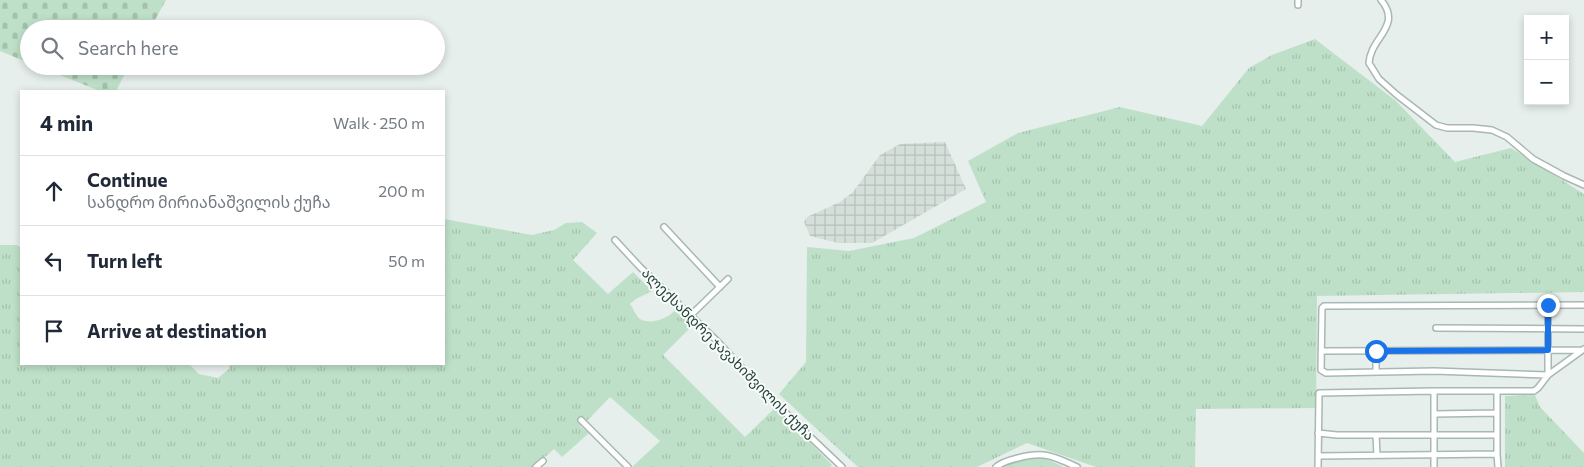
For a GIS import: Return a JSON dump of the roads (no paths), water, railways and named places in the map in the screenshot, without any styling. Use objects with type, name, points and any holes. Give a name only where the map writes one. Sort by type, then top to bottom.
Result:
[{"type":"street","points":[[1382,0],[1388,11],[1389,18],[1384,33],[1372,51],[1369,63],[1379,80],[1436,125],[1447,128],[1492,130],[1507,137],[1533,159],[1584,185]]},
{"type":"street","points":[[664,227],[720,287]]},
{"type":"street","name":"ალექსანდრე ჯავახიშვილის ქუჩა","points":[[615,240],[842,467]]},
{"type":"street","points":[[690,316],[728,279]]},
{"type":"street","points":[[1548,375],[1434,371],[1322,372],[1322,308],[1327,305],[1584,305]]},
{"type":"street","points":[[1548,305],[1548,375]]},
{"type":"street","points":[[1436,328],[1584,329]]},
{"type":"street","points":[[1322,351],[1584,350]]},
{"type":"street","points":[[1318,467],[1318,393],[1434,390],[1534,391],[1548,375],[1584,350]]},
{"type":"street","points":[[1376,351],[1376,372]]},
{"type":"street","points":[[1434,390],[1434,467]]},
{"type":"street","points":[[1497,391],[1498,467]]},
{"type":"street","points":[[1434,414],[1497,412]]},
{"type":"street","points":[[581,420],[628,467]]},
{"type":"street","points":[[1318,433],[1337,435],[1497,435]]},
{"type":"street","points":[[1376,435],[1377,456]]},
{"type":"street","points":[[996,467],[1008,460],[1037,454],[1054,457],[1077,467]]},
{"type":"street","points":[[1318,456],[1497,454]]},
{"type":"street","points":[[536,467],[543,461]]}]
